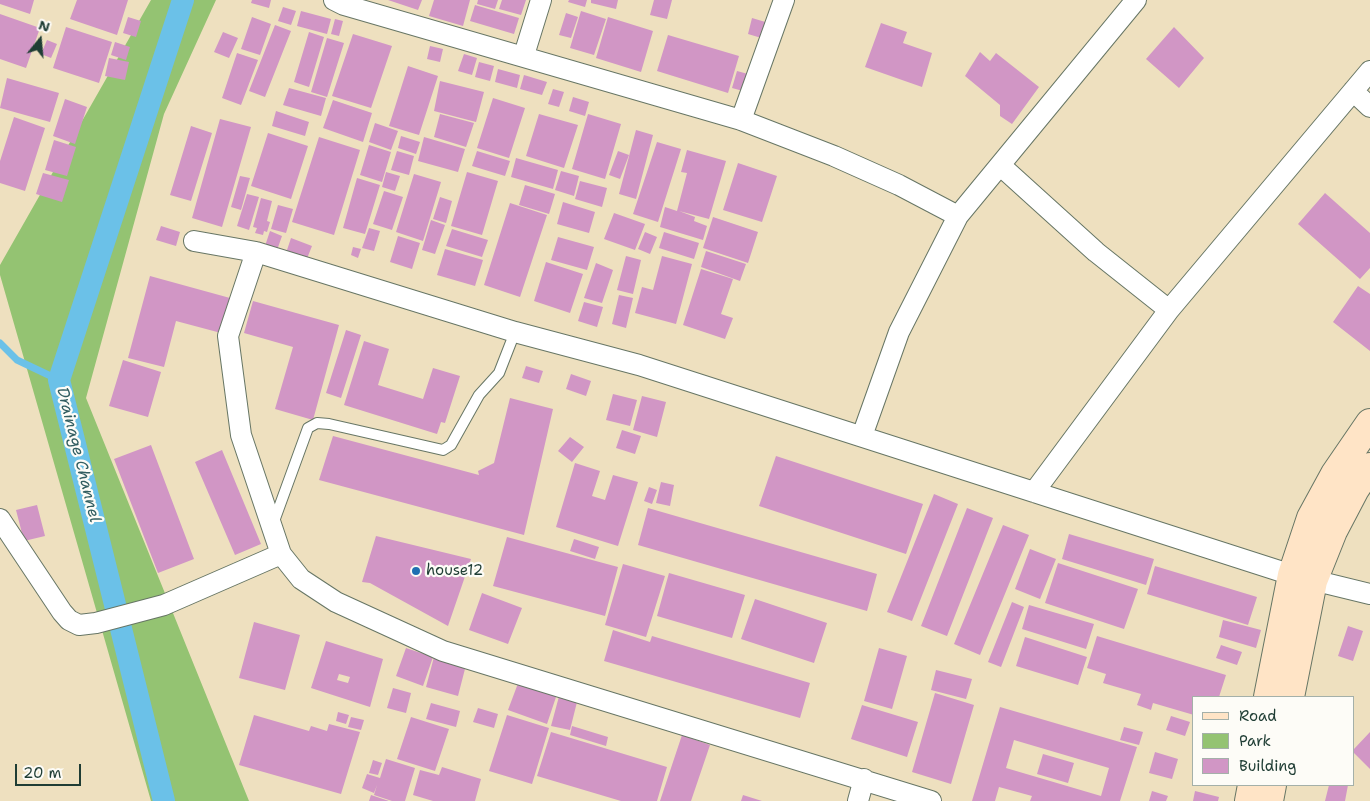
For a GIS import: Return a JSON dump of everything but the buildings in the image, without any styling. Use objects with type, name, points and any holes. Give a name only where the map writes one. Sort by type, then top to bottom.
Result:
[{"type":"main road","points":[[1268,696],[1302,578],[1322,524],[1335,474],[1370,423]]},
{"type":"main road","points":[[1322,524],[1355,489],[1370,467]]},
{"type":"main road","points":[[1290,696],[1302,578]]},
{"type":"main road","points":[[1249,801],[1252,786]]},
{"type":"main road","points":[[1269,801],[1272,786]]},
{"type":"street","points":[[334,0],[344,5],[524,55],[742,120],[834,156],[899,185],[958,216]]},
{"type":"street","points":[[524,55],[541,0]]},
{"type":"street","points":[[862,436],[899,332],[958,216],[1136,0]]},
{"type":"street","points":[[742,120],[785,1]]},
{"type":"street","points":[[1034,492],[1169,310],[1370,71]]},
{"type":"street","points":[[1353,91],[1370,107]]},
{"type":"street","points":[[1001,166],[1096,252],[1169,310]]},
{"type":"street","points":[[194,241],[256,252],[515,332],[638,365],[1302,578],[1370,594]]},
{"type":"street","points":[[256,252],[228,336],[241,435],[281,554],[301,578],[336,602],[443,650],[931,801]]},
{"type":"street","points":[[0,519],[69,620],[80,625],[96,623],[164,605],[281,554]]},
{"type":"street","points":[[858,801],[864,779]]},
{"type":"lane","points":[[272,527],[308,428],[316,423],[329,424],[443,450],[450,445],[479,395],[499,373],[515,332]]},
{"type":"green space","points":[[151,0],[216,0],[164,114],[86,398],[249,801],[151,801],[0,275],[0,265]]},
{"type":"waterway","name":"Drainage Channel","points":[[164,801],[59,380],[183,0]]},
{"type":"waterway","points":[[0,343],[17,360],[59,380]]},
{"type":"place","name":"house12","points":[[416,571]]}]
